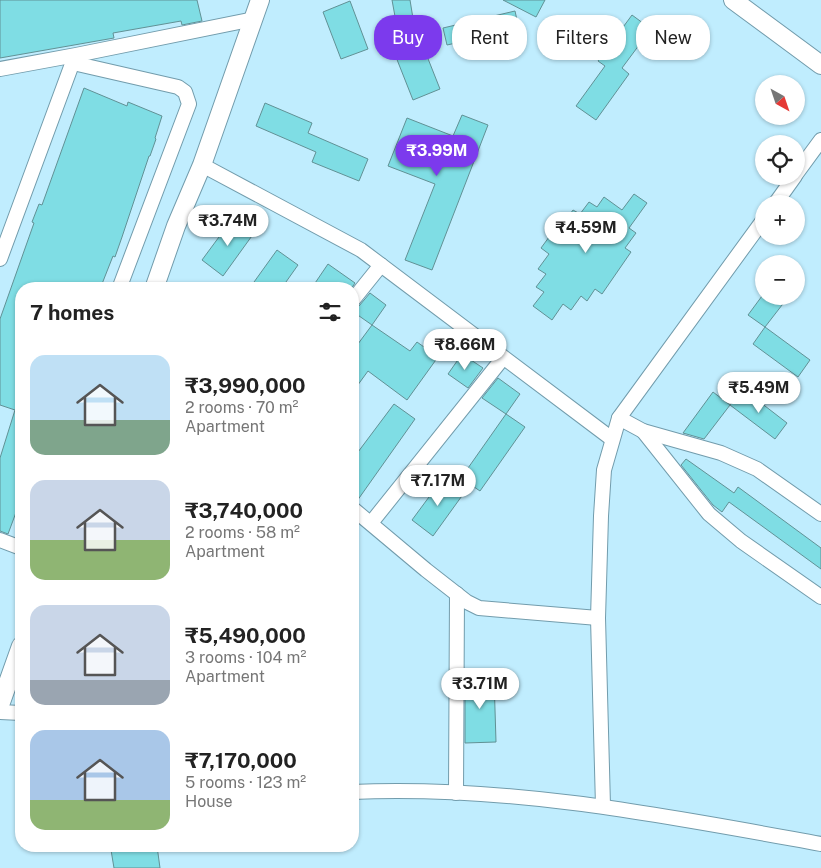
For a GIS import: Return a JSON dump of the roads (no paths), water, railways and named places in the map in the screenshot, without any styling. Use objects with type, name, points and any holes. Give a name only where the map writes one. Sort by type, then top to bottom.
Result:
[{"type":"street","points":[[156,282],[176,226],[202,165],[260,0]]},
{"type":"street","points":[[733,0],[821,65]]},
{"type":"street","points":[[0,68],[74,59],[254,19]]},
{"type":"street","points":[[0,259],[74,59]]},
{"type":"street","points":[[74,59],[178,87],[184,92],[188,104],[122,282]]},
{"type":"street","points":[[805,162],[821,140]]},
{"type":"street","points":[[202,165],[361,250],[612,439]]},
{"type":"street","points":[[603,806],[598,618],[604,470],[612,439],[619,418],[755,231]]},
{"type":"street","points":[[359,292],[381,265]]},
{"type":"street","points":[[371,523],[503,358]]},
{"type":"street","points":[[619,418],[643,431],[721,453],[757,469],[821,514]]},
{"type":"street","points":[[643,431],[708,514],[741,541],[821,597]]},
{"type":"street","points":[[359,514],[457,594],[479,608],[598,618]]},
{"type":"street","points":[[0,540],[15,546]]},
{"type":"street","points":[[456,793],[457,594]]},
{"type":"street","points":[[0,705],[15,663]]},
{"type":"street","points":[[0,712],[15,713]]},
{"type":"street","points":[[359,792],[402,790],[499,795],[603,806],[821,844]]}]
